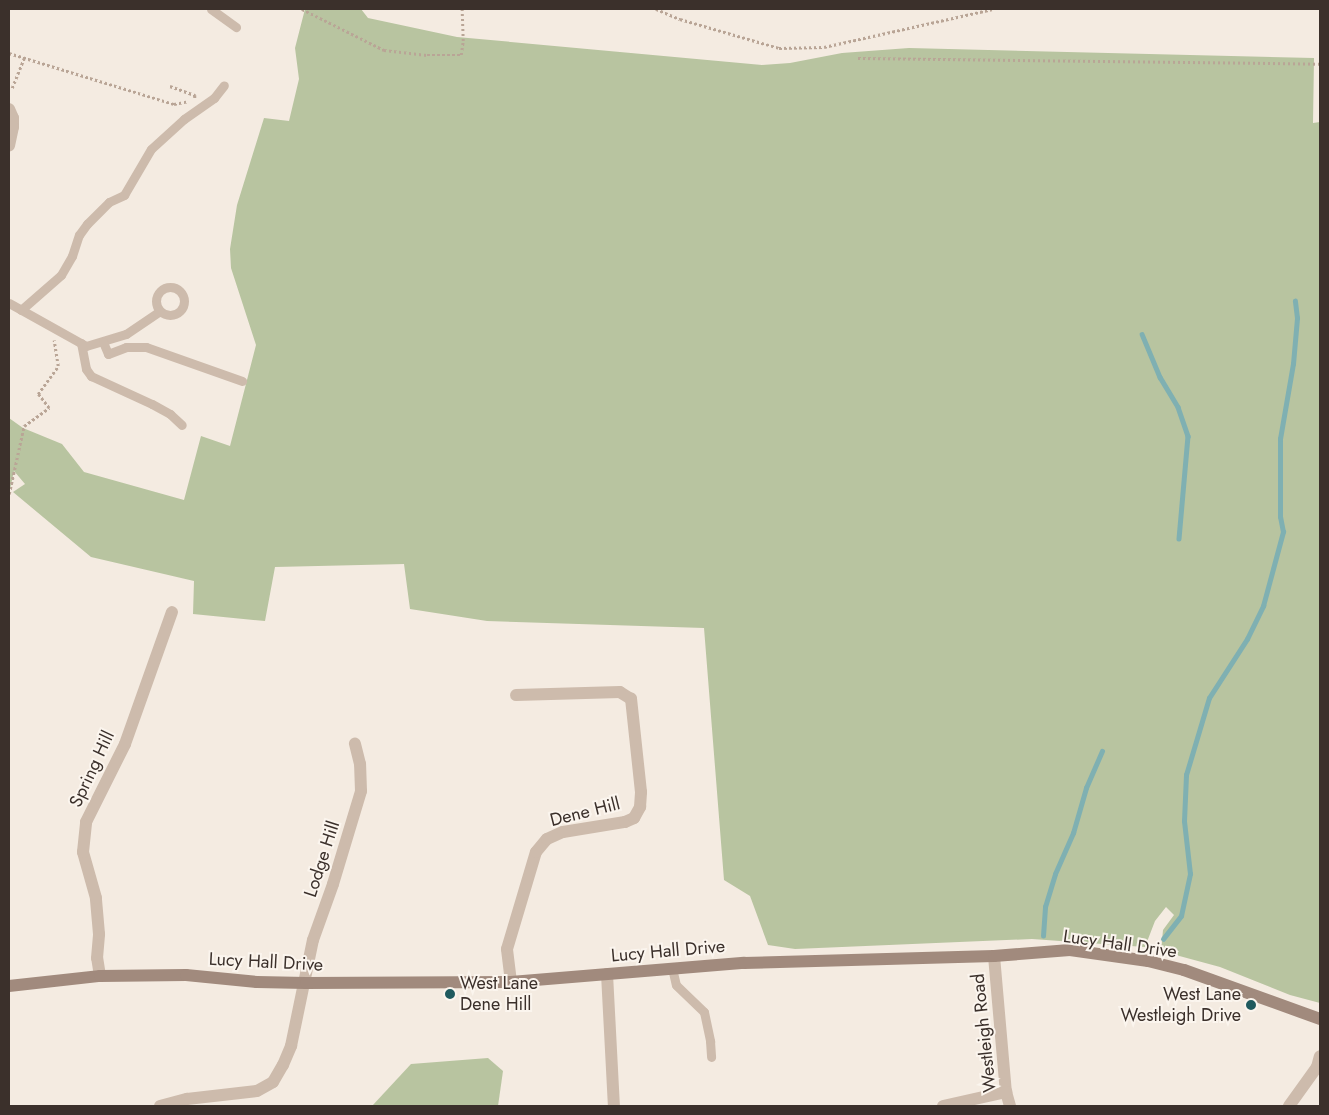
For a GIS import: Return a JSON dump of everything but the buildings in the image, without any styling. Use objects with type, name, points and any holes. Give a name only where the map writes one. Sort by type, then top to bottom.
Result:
[{"type":"street","points":[[9,109],[13,118],[9,146]]},
{"type":"street","name":"Spring Hill","points":[[100,976],[97,958],[99,934],[96,898],[83,852],[86,822],[125,744],[172,612]]},
{"type":"street","name":"Dene Hill","points":[[511,982],[507,950],[536,852],[547,839],[563,832],[625,822],[634,818],[640,807],[641,792],[631,699],[620,692],[516,695]]},
{"type":"street","name":"Lodge Hill","points":[[160,1106],[187,1099],[257,1090],[273,1082],[291,1046],[306,983],[313,940],[333,884],[361,790],[360,764],[355,744]]},
{"type":"street","name":"Lucy Hall Drive","points":[[9,986],[100,976],[186,975],[257,982],[511,982],[744,963],[994,956],[1070,950],[1148,961],[1184,970],[1320,1019]]},
{"type":"street","name":"Westleigh Road","points":[[994,956],[1006,1092],[1010,1106]]},
{"type":"street","points":[[607,974],[614,1106]]},
{"type":"street","points":[[1288,1106],[1316,1067],[1320,1056]]},
{"type":"street","points":[[943,1106],[1006,1092]]},
{"type":"lane","points":[[211,9],[236,27]]},
{"type":"lane","points":[[21,310],[60,275],[72,256],[79,235],[87,224],[109,202],[124,194],[151,150],[184,119],[214,98],[224,85]]},
{"type":"lane","points":[[9,303],[86,346],[126,334],[160,311]]},
{"type":"lane","points":[[103,342],[108,354],[126,348],[146,347],[242,381]]},
{"type":"lane","points":[[81,343],[86,368],[91,376],[152,404],[170,414],[182,426]]},
{"type":"lane","points":[[672,968],[676,985],[704,1012],[711,1057]]},
{"type":"path","points":[[302,9],[384,50],[427,55],[460,55],[463,41],[462,9]]},
{"type":"path","points":[[656,9],[680,19],[779,48],[824,47],[992,9]]},
{"type":"path","points":[[9,53],[174,104],[195,100],[196,95],[170,86]]},
{"type":"path","points":[[12,88],[24,58]]},
{"type":"path","points":[[858,58],[1320,64]]},
{"type":"path","points":[[9,494],[24,426],[49,408],[38,394],[58,366],[51,325]]},
{"type":"green space","points":[[305,9],[361,9],[368,18],[457,37],[762,65],[790,63],[842,53],[909,48],[1314,58],[1313,123],[1320,122],[1320,1003],[1290,995],[1220,967],[1161,951],[1163,930],[1174,915],[1166,907],[1155,921],[1145,947],[1032,939],[795,949],[768,945],[750,896],[724,880],[704,628],[487,621],[410,609],[404,564],[275,567],[265,621],[193,614],[194,581],[91,557],[13,492],[25,484],[14,471],[9,494],[9,418],[23,428],[62,444],[84,472],[184,500],[201,436],[230,446],[256,345],[231,268],[230,249],[237,205],[264,118],[289,121],[299,79],[295,48]]},
{"type":"green space","points":[[488,1058],[503,1071],[498,1106],[372,1106],[411,1064]]},
{"type":"waterway","points":[[1163,939],[1181,916],[1190,874],[1184,821],[1186,775],[1209,698],[1247,639],[1263,606],[1283,532],[1280,517],[1280,439],[1293,364],[1297,318],[1295,301]]},
{"type":"waterway","points":[[1142,334],[1160,377],[1178,407],[1188,436],[1179,539]]},
{"type":"waterway","points":[[1043,936],[1045,907],[1055,874],[1073,833],[1086,788],[1102,751]]},
{"type":"place","name":"West Lane Dene Hill","points":[[450,994]]},
{"type":"place","name":"West Lane Westleigh Drive","points":[[1251,1005]]}]
